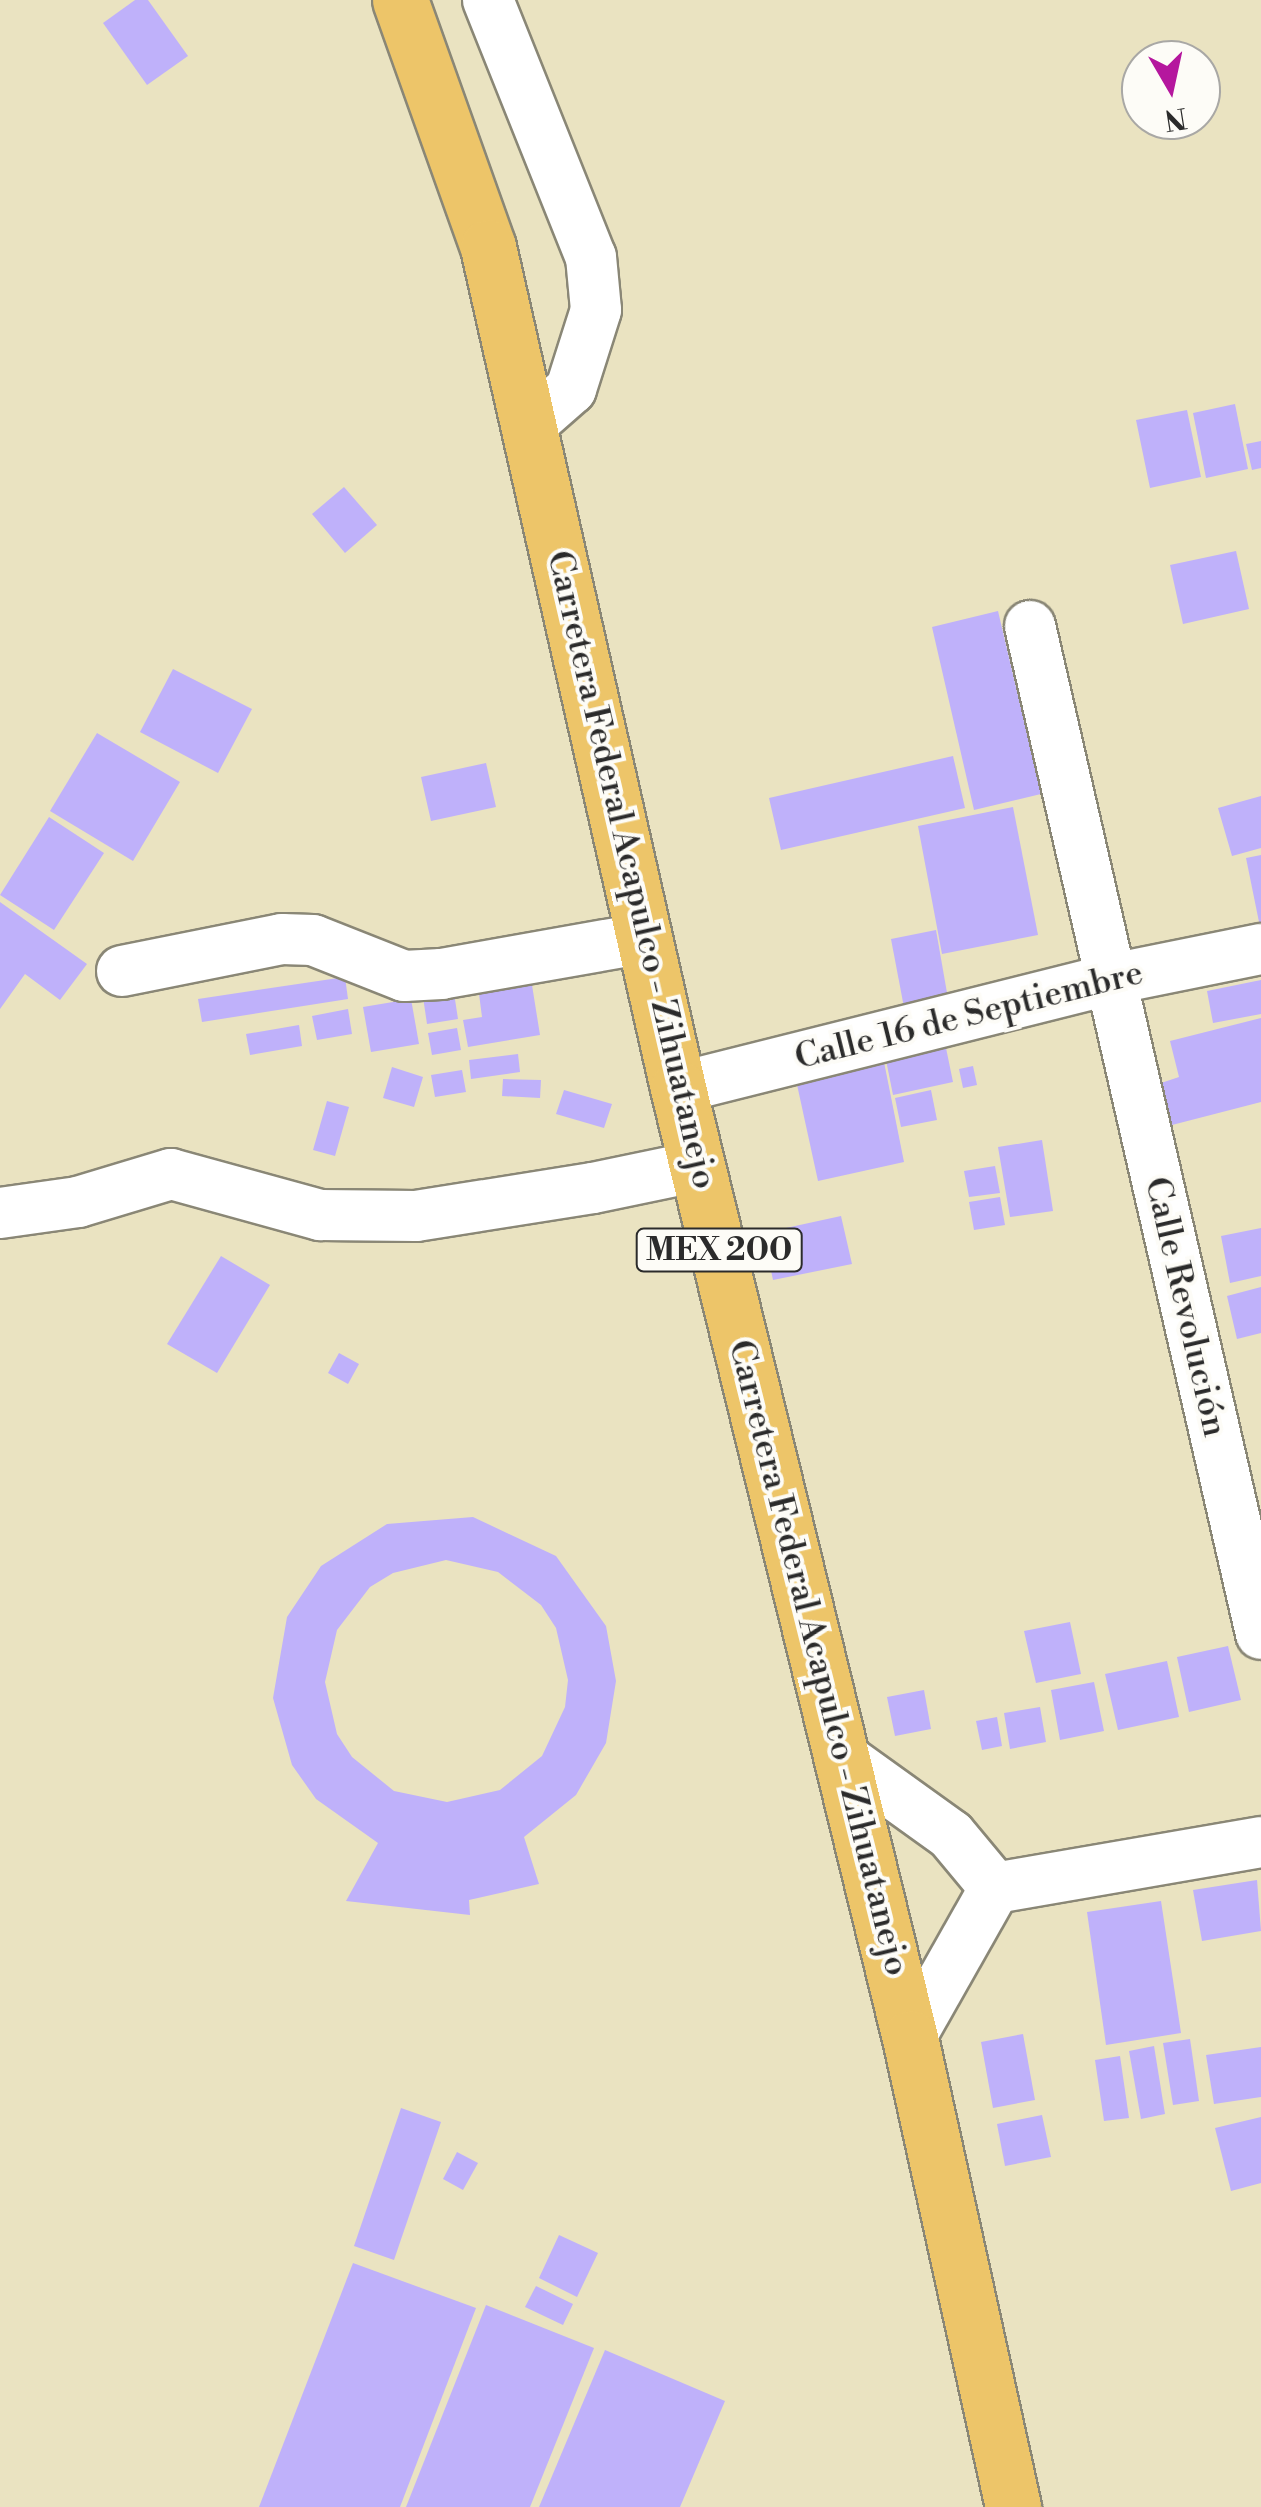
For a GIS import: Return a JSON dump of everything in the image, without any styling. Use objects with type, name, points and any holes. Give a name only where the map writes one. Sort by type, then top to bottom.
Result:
[{"type":"main road","name":"Carretera Federal Acapulco - Zihuatanejo","points":[[400,0],[488,247],[678,1088],[910,2038],[1013,2507]]},
{"type":"street","points":[[488,0],[592,257],[596,310],[571,390],[530,424]]},
{"type":"street","name":"Calle Revolución","points":[[1030,626],[1112,978],[1243,1485],[1261,1634]]},
{"type":"street","points":[[122,970],[282,940],[313,940],[404,976],[441,974],[645,938]]},
{"type":"street","name":"Calle 16 de Septiembre","points":[[678,1088],[1112,978],[1261,949]]},
{"type":"street","points":[[0,1213],[78,1202],[171,1174],[320,1215],[416,1216],[593,1188],[699,1166]]},
{"type":"street","points":[[840,1756],[951,1835],[995,1888]]},
{"type":"street","points":[[995,1888],[1261,1842]]},
{"type":"street","points":[[910,2038],[995,1888]]},
{"type":"building","points":[[135,0],[148,0],[188,56],[147,85],[103,23]]},
{"type":"building","points":[[1235,404],[1248,469],[1206,478],[1193,413]]},
{"type":"building","points":[[1187,410],[1201,477],[1150,488],[1136,420]]},
{"type":"building","points":[[1261,441],[1261,468],[1252,470],[1246,444]]},
{"type":"building","points":[[344,487],[377,525],[345,553],[312,514]]},
{"type":"building","points":[[1236,551],[1249,609],[1183,624],[1170,565]]},
{"type":"building","points":[[998,611],[1041,794],[974,810],[932,627]]},
{"type":"building","points":[[173,669],[252,709],[218,773],[140,732]]},
{"type":"building","points":[[97,733],[180,782],[133,861],[50,811]]},
{"type":"building","points":[[953,756],[965,808],[781,850],[769,798]]},
{"type":"building","points":[[486,763],[496,807],[431,821],[421,777]]},
{"type":"building","points":[[1261,796],[1261,848],[1232,856],[1218,808]]},
{"type":"building","points":[[1013,807],[1038,935],[942,954],[918,826]]},
{"type":"building","points":[[49,817],[104,853],[54,930],[0,895]]},
{"type":"building","points":[[1261,855],[1261,922],[1259,922],[1246,858]]},
{"type":"building","points":[[0,902],[87,964],[60,1000],[25,974],[0,1009]]},
{"type":"building","points":[[936,930],[950,1010],[906,1018],[891,939]]},
{"type":"building","points":[[345,977],[348,999],[202,1022],[198,999]]},
{"type":"building","points":[[1261,980],[1261,1014],[1213,1023],[1207,991]]},
{"type":"building","points":[[532,985],[540,1035],[468,1047],[463,1020],[482,1017],[479,994]]},
{"type":"building","points":[[454,993],[458,1019],[427,1024],[423,997]]},
{"type":"building","points":[[411,999],[419,1044],[371,1052],[363,1007]]},
{"type":"building","points":[[348,1009],[352,1034],[317,1040],[312,1016]]},
{"type":"building","points":[[1261,1018],[1261,1102],[1172,1125],[1161,1083],[1179,1077],[1170,1041]]},
{"type":"building","points":[[299,1025],[302,1046],[250,1055],[246,1034]]},
{"type":"building","points":[[457,1028],[461,1050],[432,1055],[428,1033]]},
{"type":"building","points":[[946,1048],[953,1082],[893,1095],[886,1060]]},
{"type":"building","points":[[518,1054],[520,1072],[471,1079],[469,1060]]},
{"type":"building","points":[[884,1062],[904,1162],[818,1181],[796,1080]]},
{"type":"building","points":[[973,1066],[977,1085],[963,1088],[959,1069]]},
{"type":"building","points":[[392,1067],[423,1077],[414,1107],[383,1098]]},
{"type":"building","points":[[462,1070],[466,1092],[435,1097],[431,1075]]},
{"type":"building","points":[[503,1079],[541,1080],[540,1098],[502,1096]]},
{"type":"building","points":[[564,1090],[612,1104],[604,1128],[556,1114]]},
{"type":"building","points":[[931,1090],[937,1120],[901,1127],[895,1098]]},
{"type":"building","points":[[327,1101],[349,1107],[335,1156],[313,1150]]},
{"type":"building","points":[[1042,1140],[1053,1211],[1010,1217],[998,1147]]},
{"type":"building","points":[[995,1166],[1000,1193],[969,1197],[964,1171]]},
{"type":"building","points":[[1000,1197],[1005,1225],[974,1230],[969,1202]]},
{"type":"building","points":[[841,1216],[852,1264],[773,1280],[763,1233]]},
{"type":"building","points":[[1261,1228],[1261,1276],[1230,1283],[1221,1236]]},
{"type":"building","points":[[221,1256],[270,1285],[217,1373],[167,1344]]},
{"type":"building","points":[[1261,1287],[1261,1333],[1237,1339],[1227,1296]]},
{"type":"building","points":[[339,1353],[359,1364],[348,1384],[328,1373]]},
{"type":"building","points":[[473,1517],[556,1556],[606,1626],[616,1681],[606,1743],[576,1795],[524,1837],[539,1884],[469,1900],[470,1915],[346,1901],[378,1843],[316,1799],[292,1765],[273,1698],[287,1617],[321,1566],[387,1524]],"holes":[[[446,1560],[498,1572],[541,1605],[556,1628],[568,1680],[565,1707],[542,1756],[500,1790],[447,1802],[394,1791],[352,1757],[337,1734],[325,1682],[337,1630],[370,1587],[393,1573]]]},
{"type":"building","points":[[1070,1622],[1081,1674],[1036,1683],[1024,1631]]},
{"type":"building","points":[[1228,1646],[1241,1700],[1189,1712],[1177,1657]]},
{"type":"building","points":[[1167,1661],[1179,1717],[1118,1730],[1105,1674]]},
{"type":"building","points":[[1094,1682],[1104,1731],[1060,1740],[1051,1690]]},
{"type":"building","points":[[924,1690],[931,1729],[895,1736],[887,1697]]},
{"type":"building","points":[[1040,1707],[1046,1742],[1010,1749],[1004,1713]]},
{"type":"building","points":[[997,1717],[1002,1746],[982,1750],[976,1721]]},
{"type":"building","points":[[1257,1880],[1261,1931],[1202,1941],[1193,1890]]},
{"type":"building","points":[[1161,1901],[1181,2033],[1106,2045],[1087,1912]]},
{"type":"building","points":[[1023,2034],[1035,2100],[993,2108],[981,2042]]},
{"type":"building","points":[[1190,2039],[1199,2101],[1173,2105],[1163,2043]]},
{"type":"building","points":[[1154,2046],[1165,2114],[1141,2119],[1129,2051]]},
{"type":"building","points":[[1261,2047],[1261,2097],[1214,2104],[1206,2055]]},
{"type":"building","points":[[1120,2056],[1129,2118],[1104,2121],[1095,2060]]},
{"type":"building","points":[[401,2108],[441,2122],[394,2260],[354,2246]]},
{"type":"building","points":[[1042,2115],[1051,2157],[1005,2166],[997,2124]]},
{"type":"building","points":[[1261,2117],[1261,2183],[1231,2191],[1215,2128]]},
{"type":"building","points":[[457,2152],[478,2163],[463,2190],[443,2179]]},
{"type":"building","points":[[559,2235],[598,2253],[577,2297],[539,2278]]},
{"type":"building","points":[[353,2263],[476,2308],[400,2507],[259,2507]]},
{"type":"building","points":[[536,2286],[573,2304],[563,2325],[525,2307]]},
{"type":"building","points":[[486,2305],[594,2348],[530,2507],[406,2507]]},
{"type":"building","points":[[605,2350],[725,2401],[680,2507],[539,2507]]}]
